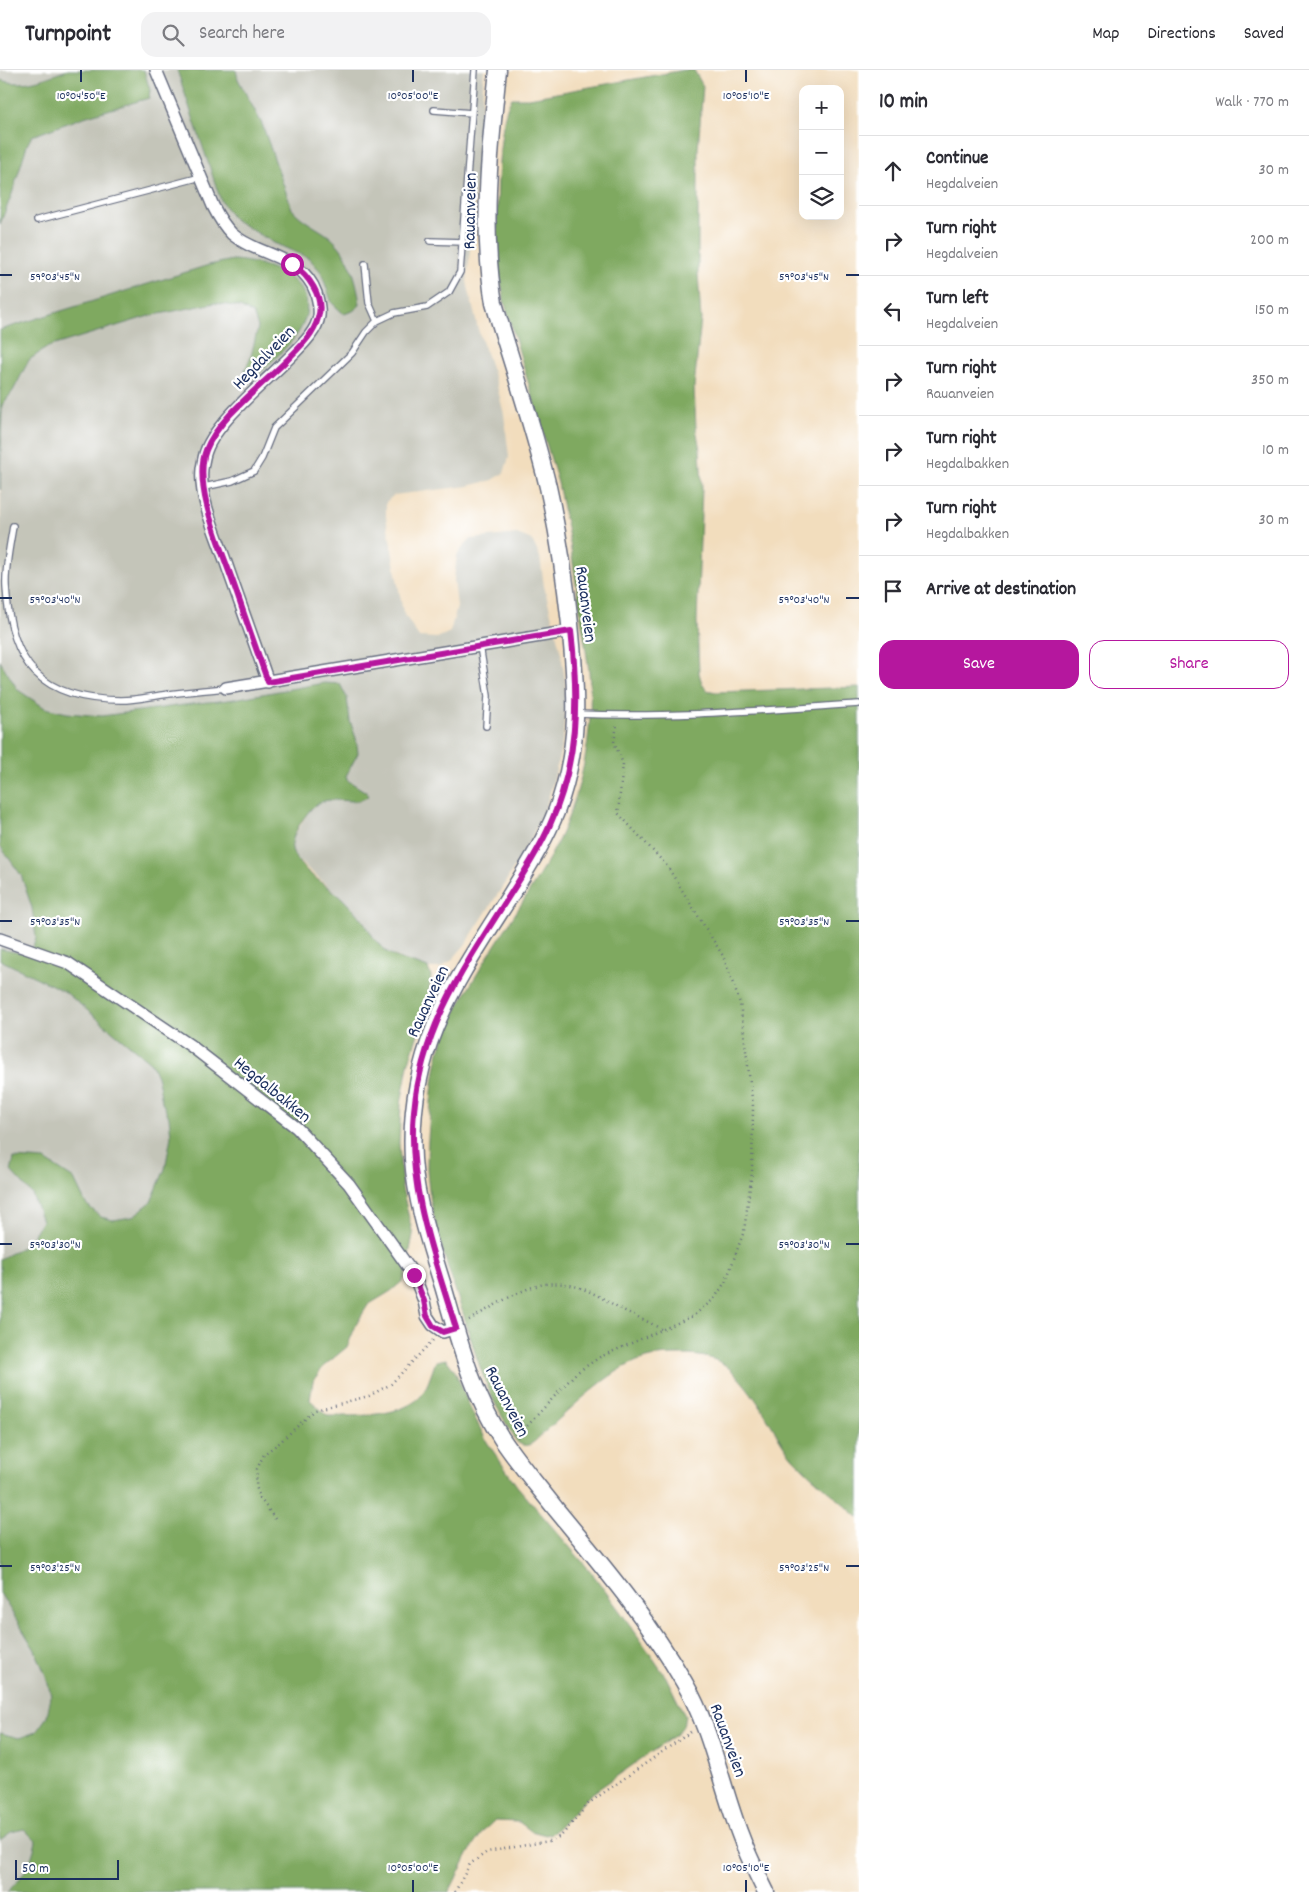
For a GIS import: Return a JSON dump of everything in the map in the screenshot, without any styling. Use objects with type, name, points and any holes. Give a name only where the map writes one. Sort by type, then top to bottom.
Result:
[{"type":"main road","name":"Rauanveien","points":[[498,70],[488,198],[490,281],[494,303],[548,490],[557,529],[576,673],[576,714],[570,764],[549,828],[538,850],[459,977],[444,1004],[429,1042],[416,1090],[413,1143],[416,1184],[421,1213],[449,1330],[480,1398],[508,1448],[623,1592],[667,1653],[688,1688],[703,1722],[740,1836],[766,1892]]},
{"type":"street","name":"Hegdalveien","points":[[156,70],[213,206],[222,222],[233,234],[252,246],[292,264],[309,278],[318,302],[319,316],[306,341],[274,375],[235,410],[214,436],[206,451],[202,471],[208,510],[268,682]]},
{"type":"street","points":[[226,688],[571,631]]},
{"type":"street","name":"Hegdalbakken","points":[[0,939],[68,963],[191,1046],[297,1128],[349,1184],[414,1275],[424,1301],[427,1316],[433,1326],[449,1330]]},
{"type":"lane","points":[[204,487],[232,481],[254,471],[262,458],[274,428],[352,354],[366,332],[377,321],[394,313],[427,308],[449,292],[460,272],[475,70]]},
{"type":"lane","points":[[434,110],[472,113]]},
{"type":"lane","points":[[37,220],[201,177]]},
{"type":"lane","points":[[430,241],[463,242]]},
{"type":"lane","points":[[365,264],[369,303],[377,321]]},
{"type":"lane","points":[[13,526],[6,584],[10,618],[18,648],[29,666],[48,684],[66,692],[90,698],[122,700],[226,688]]},
{"type":"lane","points":[[480,646],[488,696],[486,726]]},
{"type":"lane","points":[[576,714],[618,716],[748,712],[859,704]]},
{"type":"path","points":[[508,1448],[576,1373],[600,1357],[693,1316],[714,1300],[726,1281],[744,1231],[752,1172],[753,1106],[740,1003],[723,956],[667,866],[618,813],[623,764],[614,742],[618,716]]},
{"type":"path","points":[[274,1519],[260,1498],[256,1486],[257,1469],[264,1454],[279,1443],[314,1410],[369,1396],[392,1384],[430,1342],[516,1294],[544,1284],[566,1284],[594,1292],[623,1310],[661,1329]]},
{"type":"path","points":[[455,1892],[470,1864],[487,1852],[549,1841],[561,1836],[589,1804],[703,1722]]},
{"type":"shaded area","points":[[0,70],[68,70],[28,83],[13,84],[0,80]]},
{"type":"shaded area","points":[[144,70],[177,70],[221,201],[234,219],[274,243],[309,258],[321,272],[332,303],[331,238],[301,220],[292,209],[262,124],[238,79],[236,70],[484,70],[478,166],[467,282],[478,329],[496,382],[504,414],[509,457],[504,473],[493,480],[468,486],[394,495],[386,502],[386,517],[403,612],[419,637],[437,638],[450,632],[457,607],[454,579],[457,555],[470,539],[517,534],[532,540],[540,557],[544,586],[561,653],[565,680],[565,707],[563,738],[545,809],[505,883],[465,945],[451,961],[440,968],[428,968],[388,953],[375,942],[362,919],[342,898],[295,858],[292,848],[293,838],[309,811],[317,802],[324,800],[355,800],[366,792],[347,781],[346,776],[358,753],[356,738],[350,721],[347,698],[340,684],[324,683],[228,700],[101,716],[67,713],[45,708],[18,690],[0,661],[2,405],[13,391],[29,360],[48,347],[112,327],[149,316],[215,303],[240,307],[253,314],[259,327],[245,370],[249,378],[256,377],[291,340],[209,265],[0,330],[0,224],[12,194],[27,145],[32,136],[87,116],[149,98],[150,89]]},
{"type":"shaded area","points":[[0,846],[21,875],[32,908],[36,938],[34,947],[19,953],[0,949]]},
{"type":"shaded area","points":[[0,960],[64,991],[151,1063],[158,1079],[162,1102],[169,1117],[171,1136],[165,1169],[151,1202],[132,1217],[113,1220],[101,1217],[86,1204],[74,1179],[11,1171],[32,1194],[42,1221],[28,1244],[0,1259]]},
{"type":"shaded area","points":[[0,1593],[35,1650],[46,1676],[51,1696],[47,1717],[36,1732],[19,1738],[0,1733]]},
{"type":"shaded area","points":[[24,1829],[36,1841],[31,1862],[18,1882],[7,1892],[0,1892],[0,1840],[11,1832]]},
{"type":"green space","points":[[68,70],[144,70],[150,90],[149,98],[87,116],[32,136],[27,145],[12,194],[0,224],[0,80],[18,83],[26,82],[42,79]]},
{"type":"green space","points":[[177,70],[236,70],[238,79],[262,124],[292,209],[305,221],[330,237],[343,251],[347,259],[357,286],[360,305],[353,311],[344,314],[332,303],[321,272],[309,258],[274,243],[234,219],[221,201]]},
{"type":"green space","points":[[684,70],[694,70],[703,86],[698,149],[698,273],[701,319],[694,387],[702,488],[697,621],[699,673],[702,684],[707,690],[716,692],[859,687],[859,1518],[794,1459],[783,1445],[756,1400],[736,1375],[720,1362],[703,1357],[684,1355],[658,1356],[630,1364],[616,1372],[589,1393],[532,1443],[523,1445],[517,1442],[500,1413],[480,1367],[441,1243],[429,1186],[427,1152],[432,1093],[436,1065],[444,1037],[458,1006],[538,877],[561,834],[578,789],[584,766],[590,719],[589,671],[570,543],[558,483],[504,301],[499,270],[497,225],[498,175],[503,127],[507,109],[512,98],[529,98]]},
{"type":"green space","points":[[233,260],[261,265],[288,276],[299,285],[305,297],[307,310],[299,332],[256,377],[249,379],[245,370],[251,356],[258,327],[253,314],[240,307],[215,303],[149,316],[48,347],[29,360],[13,391],[2,405],[0,490],[0,330],[209,265]]},
{"type":"green space","points":[[0,661],[18,690],[45,708],[67,713],[102,716],[228,700],[324,683],[340,684],[347,698],[350,721],[356,738],[358,753],[346,776],[347,780],[366,792],[368,796],[362,800],[332,800],[317,804],[311,809],[298,828],[293,839],[292,849],[306,870],[343,899],[361,918],[375,940],[382,947],[390,954],[428,968],[431,976],[427,1006],[408,1065],[401,1104],[399,1143],[402,1188],[413,1235],[404,1280],[391,1291],[368,1305],[357,1323],[347,1347],[324,1366],[313,1381],[310,1400],[328,1416],[375,1414],[399,1409],[409,1405],[421,1396],[436,1361],[446,1359],[455,1371],[487,1442],[517,1486],[592,1573],[635,1632],[666,1677],[685,1716],[683,1726],[677,1734],[590,1795],[554,1832],[546,1835],[531,1831],[519,1822],[494,1821],[474,1845],[449,1892],[7,1892],[26,1869],[36,1841],[24,1829],[11,1832],[0,1840],[0,1733],[19,1738],[36,1732],[47,1717],[51,1696],[46,1676],[35,1650],[0,1593],[0,1259],[28,1244],[42,1221],[32,1194],[11,1171],[14,1158],[45,1160],[74,1179],[86,1204],[101,1217],[113,1220],[132,1217],[151,1202],[165,1169],[171,1136],[169,1117],[162,1102],[158,1079],[151,1063],[64,991],[0,960],[0,949],[20,953],[33,947],[36,938],[32,908],[21,875],[0,846]]},
{"type":"route","points":[[292,264],[309,278],[315,291],[319,316],[315,326],[306,341],[274,375],[235,410],[214,436],[206,451],[202,471],[208,510],[268,682],[571,631],[576,673],[575,728],[570,764],[557,809],[538,850],[444,1004],[429,1042],[416,1090],[413,1143],[416,1184],[421,1213],[456,1328],[443,1332],[433,1326],[427,1316],[424,1301],[414,1275]]}]
